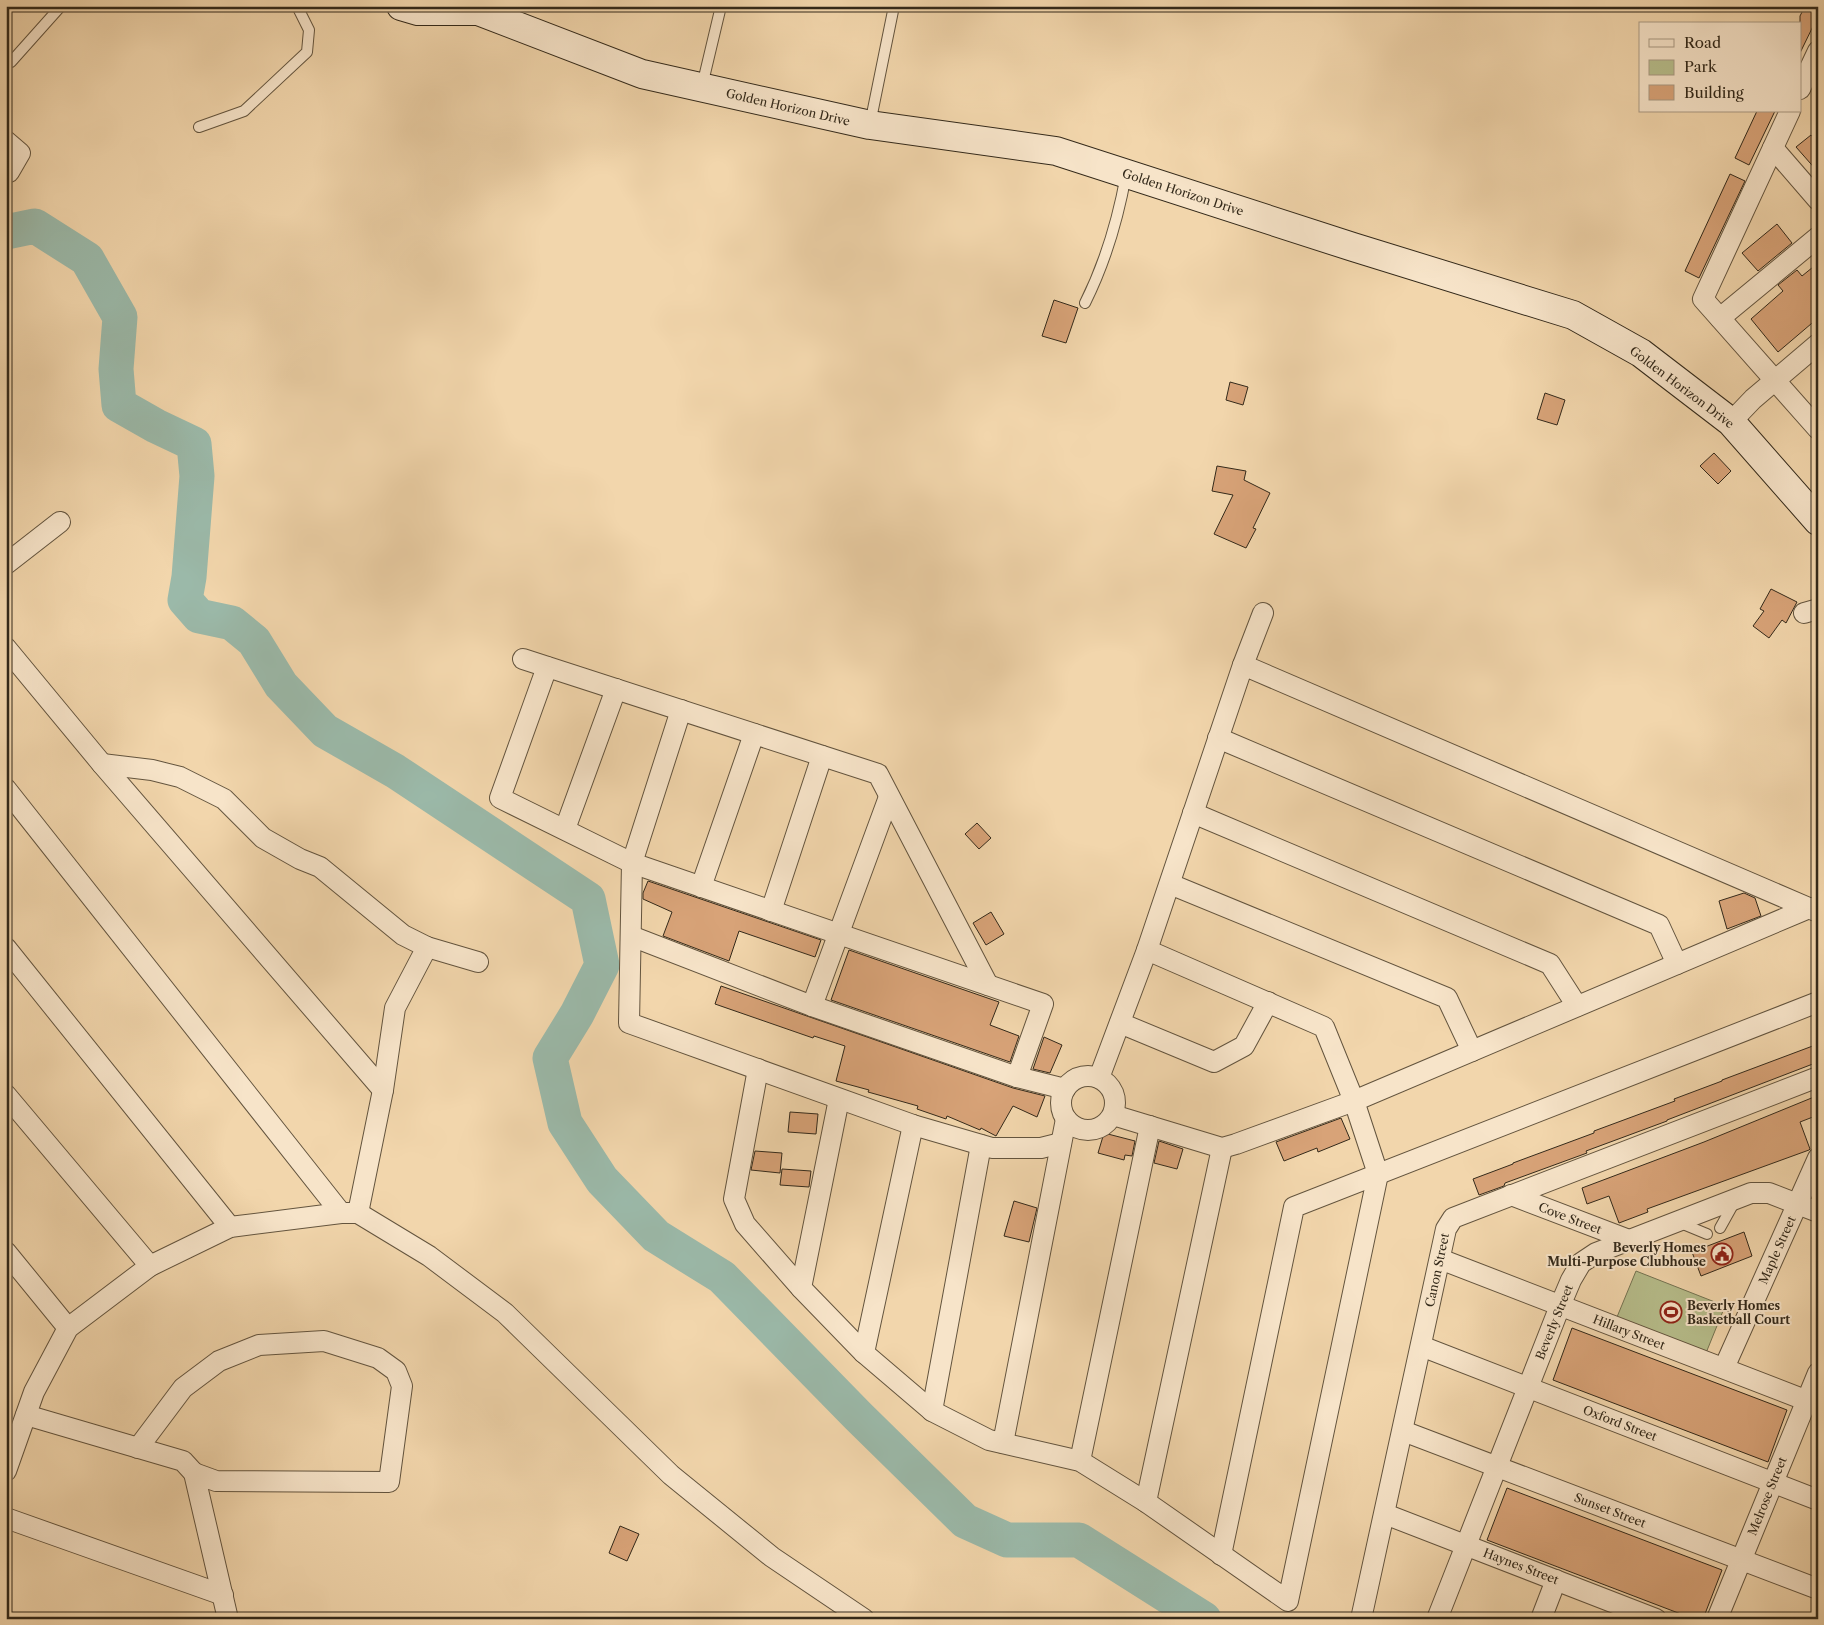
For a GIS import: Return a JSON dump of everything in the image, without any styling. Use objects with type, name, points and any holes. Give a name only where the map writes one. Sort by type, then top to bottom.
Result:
[{"type":"street","name":"Golden Horizon Drive","points":[[401,6],[418,11],[470,8],[642,74],[870,125],[1056,151],[1353,247],[1573,315],[1641,353],[1731,422],[1818,521]]},
{"type":"street","points":[[1808,83],[1818,51]]},
{"type":"street","points":[[1790,112],[1703,300],[1818,429]]},
{"type":"street","points":[[6,141],[20,153],[9,172],[6,173]]},
{"type":"street","points":[[1773,148],[1818,200]]},
{"type":"street","points":[[1720,318],[1818,236]]},
{"type":"street","points":[[1731,422],[1753,399],[1818,344]]},
{"type":"street","points":[[6,564],[60,522]]},
{"type":"street","points":[[1099,1078],[1148,950],[1218,738],[1263,613]]},
{"type":"street","points":[[6,648],[102,764],[383,1090]]},
{"type":"street","points":[[523,659],[878,774],[988,985]]},
{"type":"street","points":[[1243,665],[1813,910]]},
{"type":"street","points":[[548,667],[500,798],[632,863],[1043,1004],[1016,1076]]},
{"type":"street","points":[[565,829],[616,689]]},
{"type":"street","points":[[681,710],[632,863],[629,1024],[913,1125],[981,1145],[992,1148],[1042,1148],[1061,1143]]},
{"type":"street","points":[[701,887],[754,734]]},
{"type":"street","points":[[1218,738],[1659,925],[1677,964]]},
{"type":"street","points":[[771,911],[822,756]]},
{"type":"street","points":[[102,764],[152,770],[180,777],[224,799],[263,838],[300,860],[320,866],[403,935],[428,947],[478,962]]},
{"type":"street","points":[[6,789],[350,1213],[429,1256],[505,1313],[671,1475],[772,1557],[864,1619]]},
{"type":"street","points":[[812,1006],[889,797]]},
{"type":"street","points":[[1193,814],[1550,964],[1577,1006]]},
{"type":"street","points":[[1170,884],[1447,998],[1472,1051]]},
{"type":"street","points":[[1113,1115],[1222,1148],[1354,1101],[1677,964],[1813,910]]},
{"type":"street","points":[[631,936],[812,1006],[1016,1076],[1065,1089]]},
{"type":"street","points":[[350,1213],[383,1090],[395,1008],[428,947]]},
{"type":"street","points":[[6,948],[230,1227]]},
{"type":"street","points":[[758,1069],[734,1199],[745,1224],[801,1288],[864,1353],[932,1411],[989,1440],[1080,1461],[1146,1502],[1288,1601],[1378,1174],[1354,1101],[1324,1027],[1148,950]]},
{"type":"street","points":[[1120,1023],[1214,1062],[1244,1046],[1268,1002]]},
{"type":"street","points":[[1221,1555],[1294,1207],[1818,1002]]},
{"type":"street","points":[[1084,1076],[1099,1078],[1112,1090],[1115,1098],[1113,1115],[1107,1123],[1099,1128],[1090,1131],[1081,1130],[1072,1125],[1062,1112],[1061,1104],[1065,1089],[1070,1083],[1084,1076]]},
{"type":"street","name":"Canon Street","points":[[1361,1619],[1446,1229],[1453,1218],[1818,1077]]},
{"type":"street","points":[[6,1095],[150,1266]]},
{"type":"street","points":[[801,1288],[839,1099]]},
{"type":"street","points":[[1003,1444],[1066,1119]]},
{"type":"street","points":[[864,1353],[913,1125]]},
{"type":"street","points":[[1080,1461],[1150,1126]]},
{"type":"street","points":[[932,1411],[981,1145]]},
{"type":"street","points":[[1146,1502],[1222,1148]]},
{"type":"street","name":"Maple Street","points":[[1724,1368],[1818,1158]]},
{"type":"street","name":"Beverly Street","points":[[1437,1619],[1560,1306],[1580,1264],[1596,1253],[1736,1200],[1752,1192],[1761,1191],[1777,1195],[1818,1212]]},
{"type":"street","name":"Cove Street","points":[[1511,1195],[1629,1240]]},
{"type":"street","points":[[6,1471],[10,1445],[26,1415],[34,1392],[68,1328],[150,1266],[230,1227],[350,1213]]},
{"type":"street","points":[[6,1252],[68,1328]]},
{"type":"street","name":"Hillary Street","points":[[1440,1259],[1812,1402]]},
{"type":"street","points":[[26,1415],[138,1448],[183,1461],[194,1473],[216,1481],[389,1482],[402,1386],[396,1371],[378,1358],[324,1341],[259,1345],[220,1361],[183,1388],[138,1448]]},
{"type":"street","name":"Oxford Street","points":[[1421,1346],[1818,1500]]},
{"type":"street","name":"Melrose Street","points":[[1717,1619],[1773,1482],[1812,1402],[1818,1373]]},
{"type":"street","name":"Sunset Street","points":[[1403,1432],[1818,1589]]},
{"type":"street","points":[[194,1473],[228,1619]]},
{"type":"street","name":"Haynes Street","points":[[1385,1514],[1556,1580],[1630,1614],[1656,1619]]},
{"type":"street","points":[[6,1518],[223,1595]]},
{"type":"street","points":[[1541,1619],[1556,1580]]},
{"type":"lane","points":[[11,62],[61,6]]},
{"type":"lane","points":[[199,127],[244,112],[307,52],[309,30],[297,6]]},
{"type":"lane","points":[[702,87],[721,6]]},
{"type":"lane","points":[[870,125],[894,6]]},
{"type":"lane","points":[[1085,303],[1097,279],[1115,225],[1126,174]]},
{"type":"lane","points":[[1720,1228],[1736,1200]]},
{"type":"lane","points":[[1677,1222],[1707,1234]]},
{"type":"green space","name":"Beverly Homes Basketball Court","points":[[1636,1271],[1725,1306],[1706,1353],[1617,1317]]},
{"type":"building","points":[[1805,6],[1818,6],[1818,16],[1802,49],[1802,22],[1800,22],[1800,16]]},
{"type":"building","points":[[1757,112],[1775,112],[1749,165],[1735,158]]},
{"type":"building","points":[[1811,135],[1818,143],[1818,172],[1796,147]]},
{"type":"building","points":[[1730,174],[1745,181],[1699,278],[1685,271]]},
{"type":"building","points":[[1777,224],[1792,243],[1758,271],[1742,253]]},
{"type":"building","points":[[1818,263],[1818,318],[1778,352],[1751,319],[1783,291],[1778,285],[1797,270],[1802,276]]},
{"type":"building","points":[[1054,300],[1078,308],[1066,343],[1042,336]]},
{"type":"building","points":[[1230,382],[1248,387],[1243,405],[1226,400]]},
{"type":"building","points":[[1545,393],[1565,400],[1557,425],[1537,419]]},
{"type":"building","points":[[1714,453],[1731,471],[1718,484],[1700,466]]},
{"type":"building","points":[[1217,466],[1246,471],[1244,480],[1270,493],[1253,528],[1256,529],[1246,548],[1214,534],[1233,495],[1212,491]]},
{"type":"building","points":[[1771,589],[1797,602],[1786,623],[1782,620],[1769,638],[1753,626],[1764,611],[1760,609]]},
{"type":"building","points":[[977,823],[991,838],[979,849],[965,834]]},
{"type":"building","points":[[648,881],[821,940],[815,957],[739,931],[729,961],[663,936],[672,912],[643,899],[643,893]]},
{"type":"building","points":[[1744,893],[1755,898],[1761,916],[1727,929],[1719,901]]},
{"type":"building","points":[[991,912],[1004,934],[986,945],[973,923]]},
{"type":"building","points":[[849,950],[999,1002],[990,1025],[1019,1036],[1010,1062],[831,1000]]},
{"type":"building","points":[[721,986],[1013,1088],[1045,1096],[1037,1117],[1013,1106],[996,1136],[981,1128],[980,1130],[947,1116],[946,1119],[917,1109],[918,1106],[836,1081],[845,1046],[814,1036],[813,1038],[715,1004]]},
{"type":"building","points":[[1044,1037],[1062,1045],[1050,1073],[1033,1069]]},
{"type":"building","points":[[1818,1044],[1818,1062],[1586,1151],[1587,1153],[1505,1183],[1504,1186],[1479,1195],[1473,1179]]},
{"type":"building","points":[[1814,1097],[1818,1107],[1818,1115],[1800,1122],[1809,1150],[1647,1209],[1648,1212],[1619,1223],[1609,1196],[1587,1204],[1582,1188],[1704,1142]]},
{"type":"building","points":[[790,1112],[818,1114],[816,1134],[788,1132]]},
{"type":"building","points":[[1341,1118],[1350,1139],[1318,1152],[1317,1148],[1284,1161],[1276,1142]]},
{"type":"building","points":[[1104,1133],[1135,1141],[1132,1156],[1125,1155],[1124,1160],[1098,1153]]},
{"type":"building","points":[[1159,1141],[1183,1149],[1177,1169],[1154,1163]]},
{"type":"building","points":[[755,1151],[782,1153],[780,1173],[751,1170]]},
{"type":"building","points":[[782,1169],[811,1171],[809,1187],[780,1185]]},
{"type":"building","points":[[1014,1201],[1037,1208],[1029,1242],[1004,1236]]},
{"type":"building","name":"Beverly Homes Multi-Purpose Clubhouse","points":[[1744,1232],[1752,1256],[1701,1276],[1692,1252]]},
{"type":"building","points":[[1572,1328],[1787,1410],[1768,1462],[1553,1380]]},
{"type":"building","points":[[1507,1488],[1722,1570],[1703,1619],[1694,1619],[1487,1540]]},
{"type":"building","points":[[620,1526],[639,1534],[627,1561],[609,1553]]},
{"type":"waterway","points":[[6,232],[35,226],[87,259],[120,317],[116,369],[119,405],[156,426],[194,444],[197,476],[189,577],[185,600],[199,616],[232,623],[254,641],[281,685],[325,731],[395,771],[588,899],[602,965],[577,1014],[550,1058],[565,1123],[602,1180],[656,1236],[722,1277],[858,1416],[965,1521],[1007,1540],[1079,1540],[1204,1619]]},
{"type":"place","name":"Beverly Homes Multi-Purpose Clubhouse","points":[[1722,1254]]},
{"type":"place","name":"Beverly Homes Basketball Court","points":[[1671,1312]]}]
